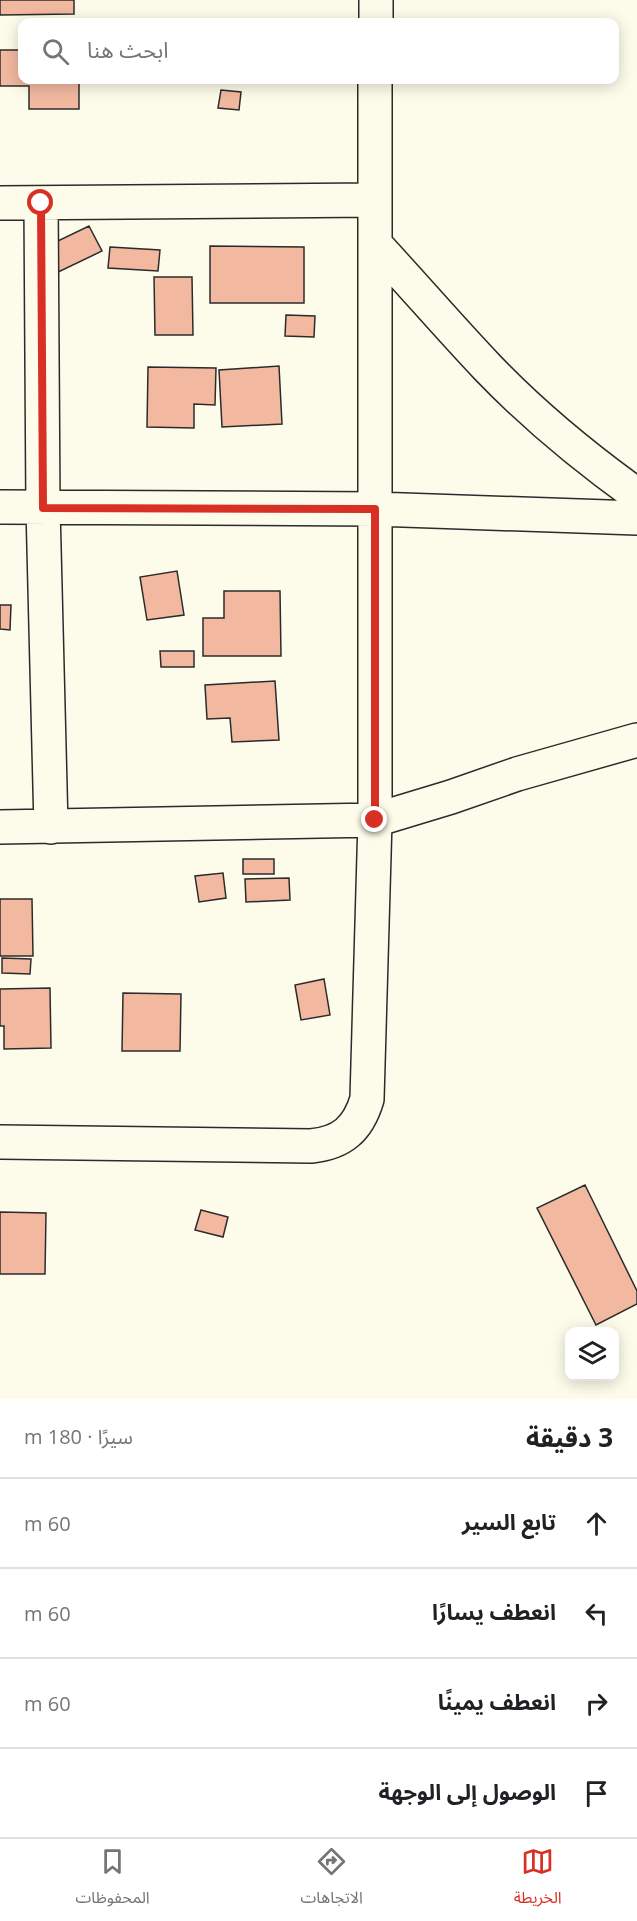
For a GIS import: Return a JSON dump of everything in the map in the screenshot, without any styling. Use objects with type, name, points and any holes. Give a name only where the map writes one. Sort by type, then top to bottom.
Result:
[{"type":"street","points":[[376,0],[376,18]]},
{"type":"street","points":[[0,1142],[311,1146],[322,1145],[347,1133],[361,1117],[367,1099],[375,820],[375,84]]},
{"type":"street","points":[[0,203],[374,200]]},
{"type":"street","points":[[41,203],[43,508],[51,827]]},
{"type":"street","points":[[375,244],[488,367],[600,468],[637,495]]},
{"type":"street","points":[[0,507],[375,509],[637,518]]},
{"type":"street","points":[[0,827],[375,820],[517,774],[637,740]]},
{"type":"building","points":[[0,0],[74,0],[74,14],[0,15]]},
{"type":"building","points":[[0,50],[18,50],[18,84],[79,84],[79,109],[29,109],[29,86],[0,86]]},
{"type":"building","points":[[221,90],[241,92],[239,110],[218,108]]},
{"type":"building","points":[[89,226],[102,251],[52,275],[39,250]]},
{"type":"building","points":[[210,246],[304,247],[304,303],[210,303]]},
{"type":"building","points":[[110,247],[160,250],[158,271],[108,268]]},
{"type":"building","points":[[154,277],[192,277],[193,335],[155,335]]},
{"type":"building","points":[[286,315],[315,316],[314,337],[285,336]]},
{"type":"building","points":[[279,366],[282,424],[222,427],[219,370]]},
{"type":"building","points":[[148,367],[216,368],[215,405],[194,404],[194,428],[147,427]]},
{"type":"building","points":[[177,571],[184,615],[147,620],[140,577]]},
{"type":"building","points":[[224,591],[280,591],[281,656],[203,656],[203,618],[224,618]]},
{"type":"building","points":[[0,605],[11,605],[10,630],[0,629]]},
{"type":"building","points":[[160,651],[194,651],[194,667],[161,667]]},
{"type":"building","points":[[275,681],[279,740],[232,742],[230,718],[207,719],[205,685]]},
{"type":"building","points":[[243,859],[274,859],[274,874],[243,874]]},
{"type":"building","points":[[223,873],[226,898],[199,902],[195,876]]},
{"type":"building","points":[[289,878],[290,900],[246,902],[245,879]]},
{"type":"building","points":[[0,899],[32,899],[33,956],[0,956]]},
{"type":"building","points":[[2,958],[31,959],[30,974],[2,973]]},
{"type":"building","points":[[324,979],[330,1015],[301,1020],[295,985]]},
{"type":"building","points":[[50,988],[51,1048],[4,1049],[4,1026],[0,1026],[0,989]]},
{"type":"building","points":[[123,993],[181,994],[180,1051],[122,1051]]},
{"type":"building","points":[[585,1185],[637,1291],[637,1304],[596,1325],[537,1208]]},
{"type":"building","points":[[201,1210],[228,1217],[223,1237],[195,1230]]},
{"type":"building","points":[[0,1212],[46,1213],[45,1274],[0,1274]]},
{"type":"route","points":[[41,203],[43,508],[375,509],[375,820]]}]
